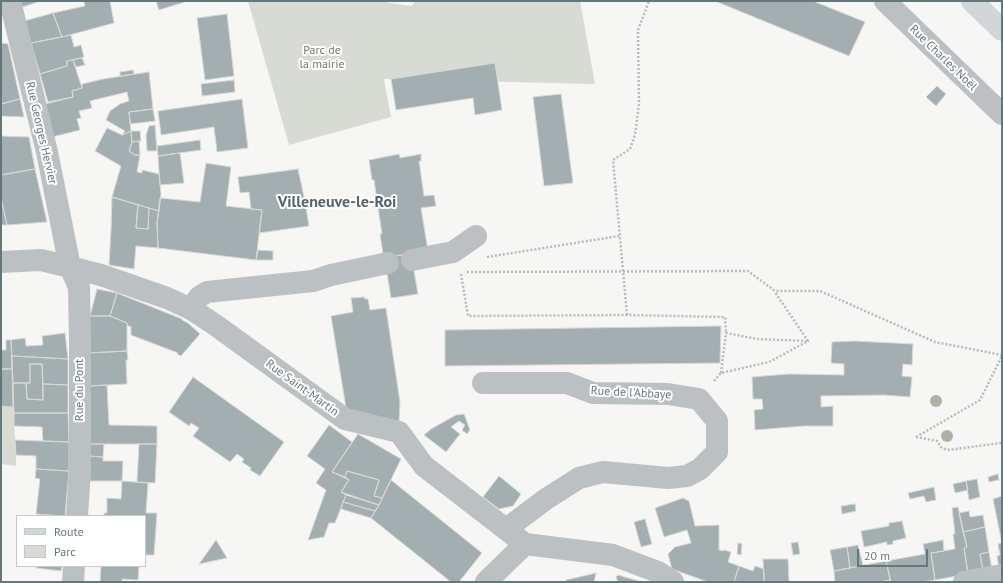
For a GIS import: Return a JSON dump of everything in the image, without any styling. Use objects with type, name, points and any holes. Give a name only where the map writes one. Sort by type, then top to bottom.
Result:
[{"type":"main road","points":[[972,1],[1002,30]]},
{"type":"street","name":"Rue Georges Hervier","points":[[10,1],[46,152],[70,267]]},
{"type":"street","name":"Rue Charles Noël","points":[[885,1],[1002,114]]},
{"type":"street","points":[[412,260],[453,252],[476,236]]},
{"type":"street","name":"Rue Saint-Martin","points":[[1,262],[41,260],[70,267],[167,298],[191,309],[345,419],[399,432],[424,466],[525,544]]},
{"type":"street","points":[[191,309],[199,297],[207,292],[313,281],[331,275],[388,263]]},
{"type":"street","name":"Rue du Pont","points":[[70,267],[79,287],[80,460],[77,515]]},
{"type":"street","name":"Rue de l'Abbaye","points":[[484,383],[567,383],[593,393],[668,394],[699,399]]},
{"type":"street","points":[[506,529],[546,499],[579,478],[603,472],[668,478],[687,476],[700,469],[717,452],[717,421],[699,399]]},
{"type":"street","points":[[486,582],[525,544],[613,555],[658,572],[673,582]]},
{"type":"street","points":[[73,582],[74,567]]},
{"type":"street","points":[[964,582],[1002,575]]},
{"type":"path","points":[[627,315],[613,160],[630,149],[635,135],[640,104],[638,30],[649,1]]},
{"type":"path","points":[[480,259],[619,236]]},
{"type":"path","points":[[699,399],[721,373],[726,333],[725,317],[627,315],[468,316],[460,272],[748,271],[775,291],[808,341]]},
{"type":"path","points":[[775,291],[820,291],[935,342],[1002,356],[980,400],[916,437],[937,441],[941,447],[947,450],[1002,443]]},
{"type":"path","points":[[726,333],[757,339],[808,341]]},
{"type":"path","points":[[721,373],[769,362],[808,341]]},
{"type":"green space","name":"Parc de la mairie","points":[[248,1],[384,1],[411,6],[416,1],[580,1],[595,84],[384,79],[391,117],[289,145]]},
{"type":"green space","points":[[13,405],[16,466],[1,464],[1,406]]},
{"type":"building","points":[[17,1],[41,1],[19,8]]},
{"type":"building","points":[[84,1],[110,1],[114,23],[62,37],[53,13],[85,6]]},
{"type":"building","points":[[156,1],[188,1],[159,10]]},
{"type":"building","points":[[715,1],[813,1],[865,22],[849,56]]},
{"type":"building","points":[[53,13],[62,37],[31,43],[24,21]]},
{"type":"building","points":[[227,14],[234,76],[205,80],[197,18]]},
{"type":"building","points":[[71,35],[74,47],[81,45],[84,57],[67,61],[67,66],[40,74],[31,43]]},
{"type":"building","points":[[1,43],[8,44],[20,99],[1,104]]},
{"type":"building","points":[[82,58],[85,65],[76,67],[73,60]]},
{"type":"building","points":[[73,60],[82,88],[72,91],[73,97],[48,102],[40,74],[67,66],[67,61]]},
{"type":"building","points":[[495,63],[502,110],[475,115],[473,98],[396,110],[391,79]]},
{"type":"building","points":[[133,70],[134,74],[120,76],[120,72]]},
{"type":"building","points":[[149,72],[153,109],[129,112],[131,131],[122,135],[125,131],[106,120],[110,111],[120,104],[129,101],[127,92],[90,101],[92,108],[79,111],[81,118],[77,119],[80,130],[52,137],[45,104],[73,97],[72,91],[82,88],[82,84],[103,79]]},
{"type":"building","points":[[234,80],[235,92],[202,96],[201,84]]},
{"type":"building","points":[[937,86],[946,94],[936,106],[926,97]]},
{"type":"building","points":[[561,94],[573,183],[544,186],[533,97]]},
{"type":"building","points":[[20,99],[24,117],[1,116],[1,104]]},
{"type":"building","points":[[242,99],[248,148],[217,152],[214,127],[161,135],[158,111]]},
{"type":"building","points":[[153,109],[155,121],[130,124],[129,112]]},
{"type":"building","points":[[155,125],[157,151],[147,151],[146,135],[149,126]]},
{"type":"building","points":[[107,128],[122,135],[131,131],[132,142],[129,151],[135,155],[140,155],[137,172],[142,173],[142,170],[159,174],[161,194],[159,211],[112,197],[121,166],[95,151]]},
{"type":"building","points":[[131,131],[140,131],[141,141],[132,142]]},
{"type":"building","points":[[1,136],[29,137],[35,169],[1,175]]},
{"type":"building","points":[[200,140],[201,150],[158,156],[157,146]]},
{"type":"building","points":[[139,141],[140,155],[135,155],[129,151],[132,142]]},
{"type":"building","points":[[180,153],[184,183],[160,185],[158,156]]},
{"type":"building","points":[[399,154],[400,158],[421,154],[421,161],[419,161],[424,196],[434,195],[436,206],[421,208],[428,251],[387,257],[383,254],[380,234],[382,234],[374,180],[372,180],[369,160]]},
{"type":"building","points":[[206,163],[231,167],[226,206],[262,210],[256,260],[158,248],[157,223],[160,198],[200,202]]},
{"type":"building","points":[[35,169],[47,222],[7,225],[1,198],[1,175]]},
{"type":"building","points":[[298,169],[309,226],[259,233],[262,210],[251,209],[249,192],[240,193],[238,177]]},
{"type":"building","points":[[112,197],[138,205],[136,228],[148,229],[149,208],[159,211],[157,223],[158,248],[136,246],[134,269],[109,265]]},
{"type":"building","points":[[1,198],[7,225],[1,225]]},
{"type":"building","points":[[138,205],[149,208],[148,229],[136,228]]},
{"type":"building","points":[[258,250],[273,251],[273,260],[256,260]]},
{"type":"building","points":[[411,254],[418,294],[391,298],[387,273],[387,257]]},
{"type":"building","points":[[97,289],[117,293],[110,316],[90,316]]},
{"type":"building","points":[[117,293],[182,319],[200,334],[181,356],[177,354],[178,353],[131,335],[131,327],[127,325],[127,323],[110,316]]},
{"type":"building","points":[[364,297],[365,299],[368,299],[370,310],[386,308],[400,402],[399,423],[357,414],[346,408],[331,316],[353,312],[351,298]]},
{"type":"building","points":[[90,316],[110,316],[127,323],[127,351],[88,353]]},
{"type":"building","points":[[721,326],[720,363],[445,366],[445,330]]},
{"type":"building","points":[[65,333],[68,359],[12,356],[11,340],[25,338],[26,346],[43,345],[42,336]]},
{"type":"building","points":[[6,340],[11,340],[12,369],[1,369],[1,350],[6,350]]},
{"type":"building","points":[[854,341],[913,344],[912,365],[903,364],[902,376],[912,377],[910,397],[884,395],[821,396],[821,407],[833,406],[833,426],[804,426],[755,430],[754,410],[763,409],[762,399],[753,399],[752,377],[789,374],[844,375],[844,364],[831,363],[832,342]]},
{"type":"building","points":[[127,351],[127,384],[89,386],[88,353]]},
{"type":"building","points":[[12,356],[68,359],[68,385],[43,384],[42,364],[30,364],[30,383],[13,383]]},
{"type":"building","points":[[30,364],[42,364],[43,400],[27,399],[26,383],[30,383]]},
{"type":"building","points":[[1,369],[12,369],[13,407],[1,406]]},
{"type":"building","points":[[193,377],[284,442],[260,476],[250,470],[251,468],[242,462],[244,459],[237,454],[230,462],[193,436],[199,428],[191,423],[189,426],[169,412]]},
{"type":"building","points":[[13,383],[26,383],[27,399],[43,400],[43,384],[68,385],[68,413],[14,413]]},
{"type":"building","points":[[107,385],[109,425],[157,426],[157,444],[90,444],[89,386]]},
{"type":"building","points":[[14,413],[68,413],[69,442],[43,441],[42,427],[14,426]]},
{"type":"building","points":[[464,414],[470,430],[467,434],[462,430],[465,425],[459,421],[451,427],[460,434],[446,452],[424,435],[431,429],[456,415]]},
{"type":"building","points":[[329,425],[352,442],[332,472],[349,480],[341,492],[346,495],[335,523],[329,523],[324,537],[308,540],[326,490],[316,483],[325,469],[307,456]]},
{"type":"building","points":[[358,434],[401,459],[382,498],[374,496],[379,480],[347,471],[345,477],[332,472]]},
{"type":"building","points":[[15,440],[69,442],[69,471],[36,469],[36,456],[16,455]]},
{"type":"building","points":[[90,444],[104,444],[103,457],[89,456]]},
{"type":"building","points":[[139,444],[157,444],[155,483],[137,482]]},
{"type":"building","points":[[89,456],[103,457],[103,461],[123,461],[122,481],[90,481]]},
{"type":"building","points":[[36,469],[69,471],[65,515],[36,514],[40,479],[35,478]]},
{"type":"building","points":[[347,471],[379,480],[374,496],[382,498],[379,505],[341,492],[349,480],[345,477]]},
{"type":"building","points":[[998,474],[999,480],[989,482],[988,477]]},
{"type":"building","points":[[499,476],[521,494],[513,506],[499,509],[483,497]]},
{"type":"building","points":[[977,479],[980,497],[969,500],[966,481]]},
{"type":"building","points":[[391,480],[482,553],[459,582],[451,582],[371,518]]},
{"type":"building","points":[[122,481],[148,483],[146,513],[157,513],[154,555],[146,555],[146,515],[104,515],[104,513],[107,513],[107,498],[121,499]]},
{"type":"building","points":[[966,481],[968,490],[955,493],[953,484]]},
{"type":"building","points":[[934,487],[936,500],[926,502],[924,496],[910,499],[908,493]]},
{"type":"building","points":[[346,495],[379,505],[375,511],[343,502]]},
{"type":"building","points":[[1002,496],[1002,543],[993,499]]},
{"type":"building","points":[[683,498],[689,501],[695,526],[719,525],[719,550],[731,552],[728,562],[739,566],[734,582],[708,582],[672,569],[668,554],[675,547],[691,543],[687,530],[664,537],[655,508]]},
{"type":"building","points":[[343,502],[375,511],[371,518],[341,509]]},
{"type":"building","points":[[855,504],[856,511],[842,514],[841,506]]},
{"type":"building","points":[[958,507],[967,547],[964,548],[968,574],[935,580],[931,553],[955,549],[952,508]]},
{"type":"building","points":[[969,511],[970,517],[983,515],[985,527],[963,532],[959,513]]},
{"type":"building","points":[[645,519],[652,544],[641,547],[634,522]]},
{"type":"building","points":[[902,521],[906,538],[893,541],[893,544],[887,545],[887,542],[864,547],[861,531],[889,526],[889,523]]},
{"type":"building","points":[[985,527],[989,552],[980,554],[983,571],[968,574],[964,548],[967,547],[963,532]]},
{"type":"building","points":[[216,540],[227,558],[199,564]]},
{"type":"building","points":[[943,540],[944,551],[931,553],[935,580],[921,582],[891,582],[886,561],[925,554],[923,544]]},
{"type":"building","points":[[798,542],[800,554],[793,555],[791,543]]},
{"type":"building","points":[[738,543],[742,544],[741,555],[737,554]]},
{"type":"building","points":[[1002,543],[1002,568],[999,569],[997,556],[1000,555],[998,544]]},
{"type":"building","points":[[858,545],[863,565],[850,568],[847,547]]},
{"type":"building","points":[[847,547],[850,568],[834,571],[830,550]]},
{"type":"building","points":[[989,552],[992,570],[983,571],[980,554]]},
{"type":"building","points":[[763,559],[788,559],[789,582],[764,582]]},
{"type":"building","points":[[886,561],[890,580],[877,582],[835,582],[834,571]]},
{"type":"building","points":[[739,566],[753,571],[755,566],[764,569],[764,582],[734,582]]},
{"type":"building","points":[[36,567],[62,567],[61,571]]},
{"type":"building","points":[[101,567],[139,567],[138,580],[122,579],[122,582],[100,582]]},
{"type":"building","points":[[596,573],[594,582],[566,582],[566,580]]},
{"type":"building","points":[[618,575],[642,582],[618,582],[616,577]]},
{"type":"district","name":"Villeneuve-le-Roi","points":[[337,202]]}]
